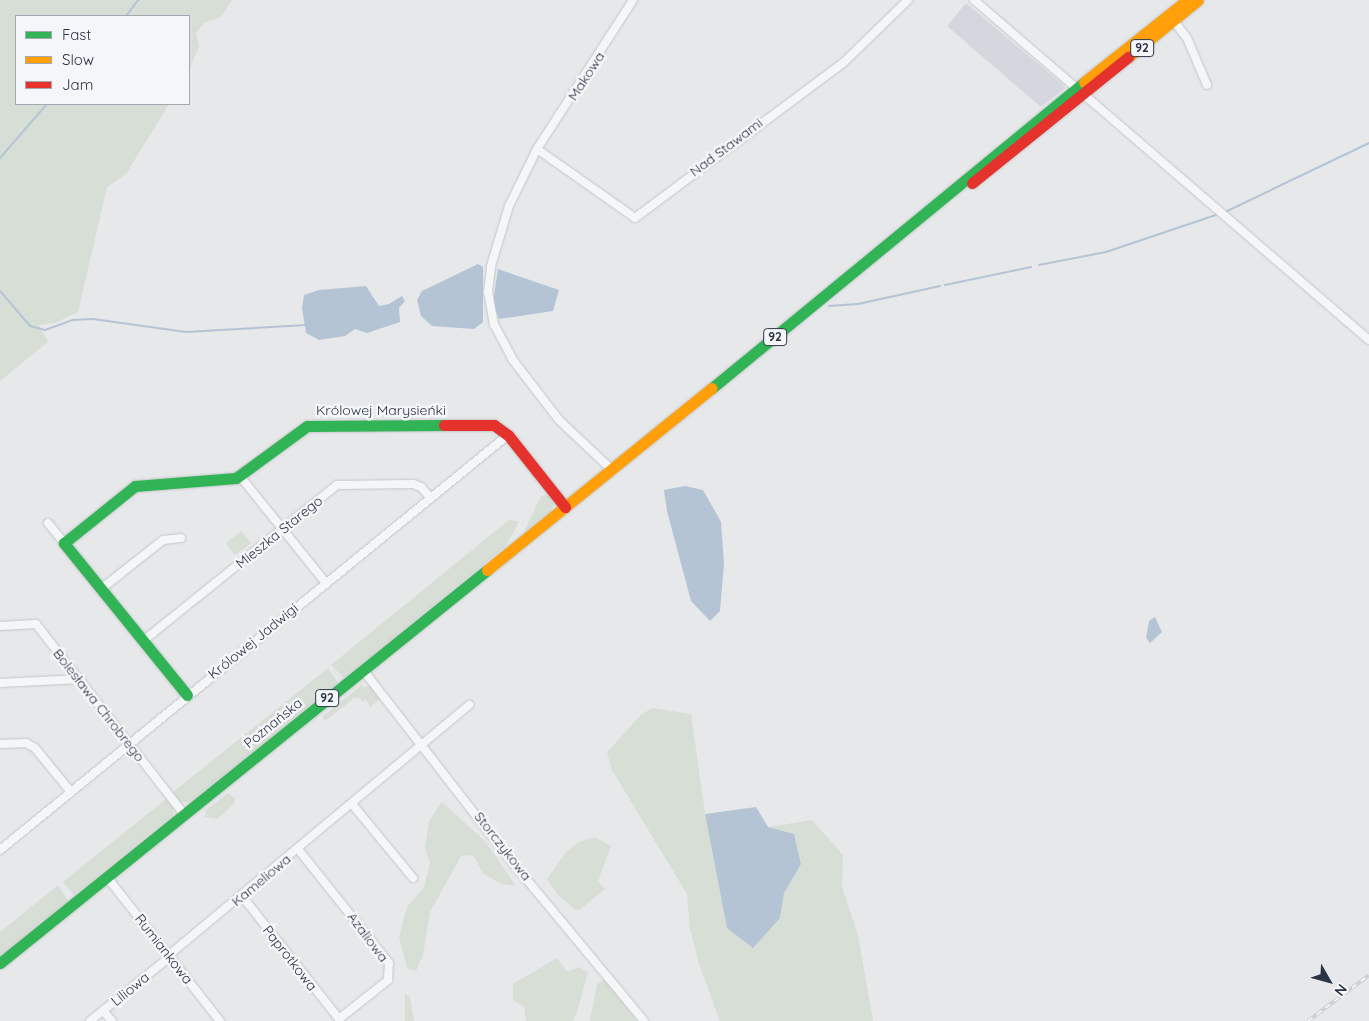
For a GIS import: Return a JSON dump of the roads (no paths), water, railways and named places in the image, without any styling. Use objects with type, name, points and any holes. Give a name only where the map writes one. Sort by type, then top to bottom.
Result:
[{"type":"main road","name":"92","points":[[565,507],[938,205],[990,169],[1187,0]]},
{"type":"main road","name":"92","points":[[1080,91],[1174,21],[1198,0]]},
{"type":"main road","name":"Królowej Marysieńki","points":[[240,476],[307,426],[494,425],[508,435]]},
{"type":"main road","points":[[508,435],[565,507]]},
{"type":"main road","points":[[187,695],[64,543],[135,486],[240,476]]},
{"type":"main road","name":"Poznańska","points":[[0,963],[565,507]]},
{"type":"street","name":"Makowa","points":[[611,470],[572,434],[536,392],[513,360],[492,318],[488,292],[491,266],[509,206],[536,149],[633,0]]},
{"type":"street","name":"Nad Stawami","points":[[536,149],[635,218],[843,63],[908,0]]},
{"type":"street","points":[[974,0],[1369,340]]},
{"type":"street","points":[[1174,21],[1187,38],[1207,85]]},
{"type":"street","name":"Królowej Jadwigi","points":[[0,850],[130,745],[187,695],[508,435]]},
{"type":"street","points":[[240,476],[326,583]]},
{"type":"street","name":"Mieszka Starego","points":[[143,641],[282,529],[340,485],[418,485],[431,498]]},
{"type":"street","points":[[48,523],[64,543]]},
{"type":"street","points":[[101,589],[163,540],[181,538]]},
{"type":"street","name":"Bolesława Chrobrego","points":[[0,626],[36,624],[126,735],[130,745],[184,814]]},
{"type":"street","name":"Storczykowa","points":[[363,670],[508,857],[644,1021]]},
{"type":"street","points":[[0,683],[81,679]]},
{"type":"street","name":"Kameliowa","points":[[169,956],[469,705]]},
{"type":"street","points":[[0,744],[26,744],[35,748],[71,792]]},
{"type":"street","points":[[352,804],[413,878]]},
{"type":"street","name":"Azaliowa","points":[[298,849],[389,963],[388,980],[339,1019]]},
{"type":"street","name":"Rumiankowa","points":[[107,877],[220,1021]]},
{"type":"street","name":"Paprotkowa","points":[[242,896],[339,1019]]},
{"type":"street","name":"Liliowa","points":[[90,1021],[169,956]]},
{"type":"street","points":[[103,1010],[112,1021]]},
{"type":"water","points":[[478,264],[483,267],[483,322],[474,329],[432,326],[421,316],[417,300],[422,291]]},
{"type":"water","points":[[498,269],[559,290],[553,311],[499,319],[493,302]]},
{"type":"water","points":[[366,286],[379,306],[389,304],[402,296],[405,301],[399,308],[400,322],[367,333],[355,329],[345,336],[319,340],[306,333],[302,308],[304,295],[319,290]]},
{"type":"water","points":[[685,486],[703,490],[721,522],[724,564],[720,611],[710,621],[691,601],[667,511],[664,490]]},
{"type":"water","points":[[1155,617],[1162,632],[1150,643],[1146,638],[1149,621]]},
{"type":"water","points":[[756,807],[768,827],[794,834],[801,864],[784,893],[780,918],[753,948],[727,928],[705,814]]},
{"type":"waterway","points":[[127,15],[138,0]]},
{"type":"waterway","points":[[0,158],[46,105]]},
{"type":"waterway","points":[[1223,213],[1369,143]]},
{"type":"waterway","points":[[1039,265],[1106,252],[1219,214]]},
{"type":"waterway","points":[[945,285],[1031,267]]},
{"type":"waterway","points":[[829,306],[858,304],[940,286]]},
{"type":"waterway","points":[[0,291],[30,326],[45,330],[72,320],[93,319],[186,332],[307,325]]},
{"type":"railway","points":[[1308,1021],[1369,975]]}]
